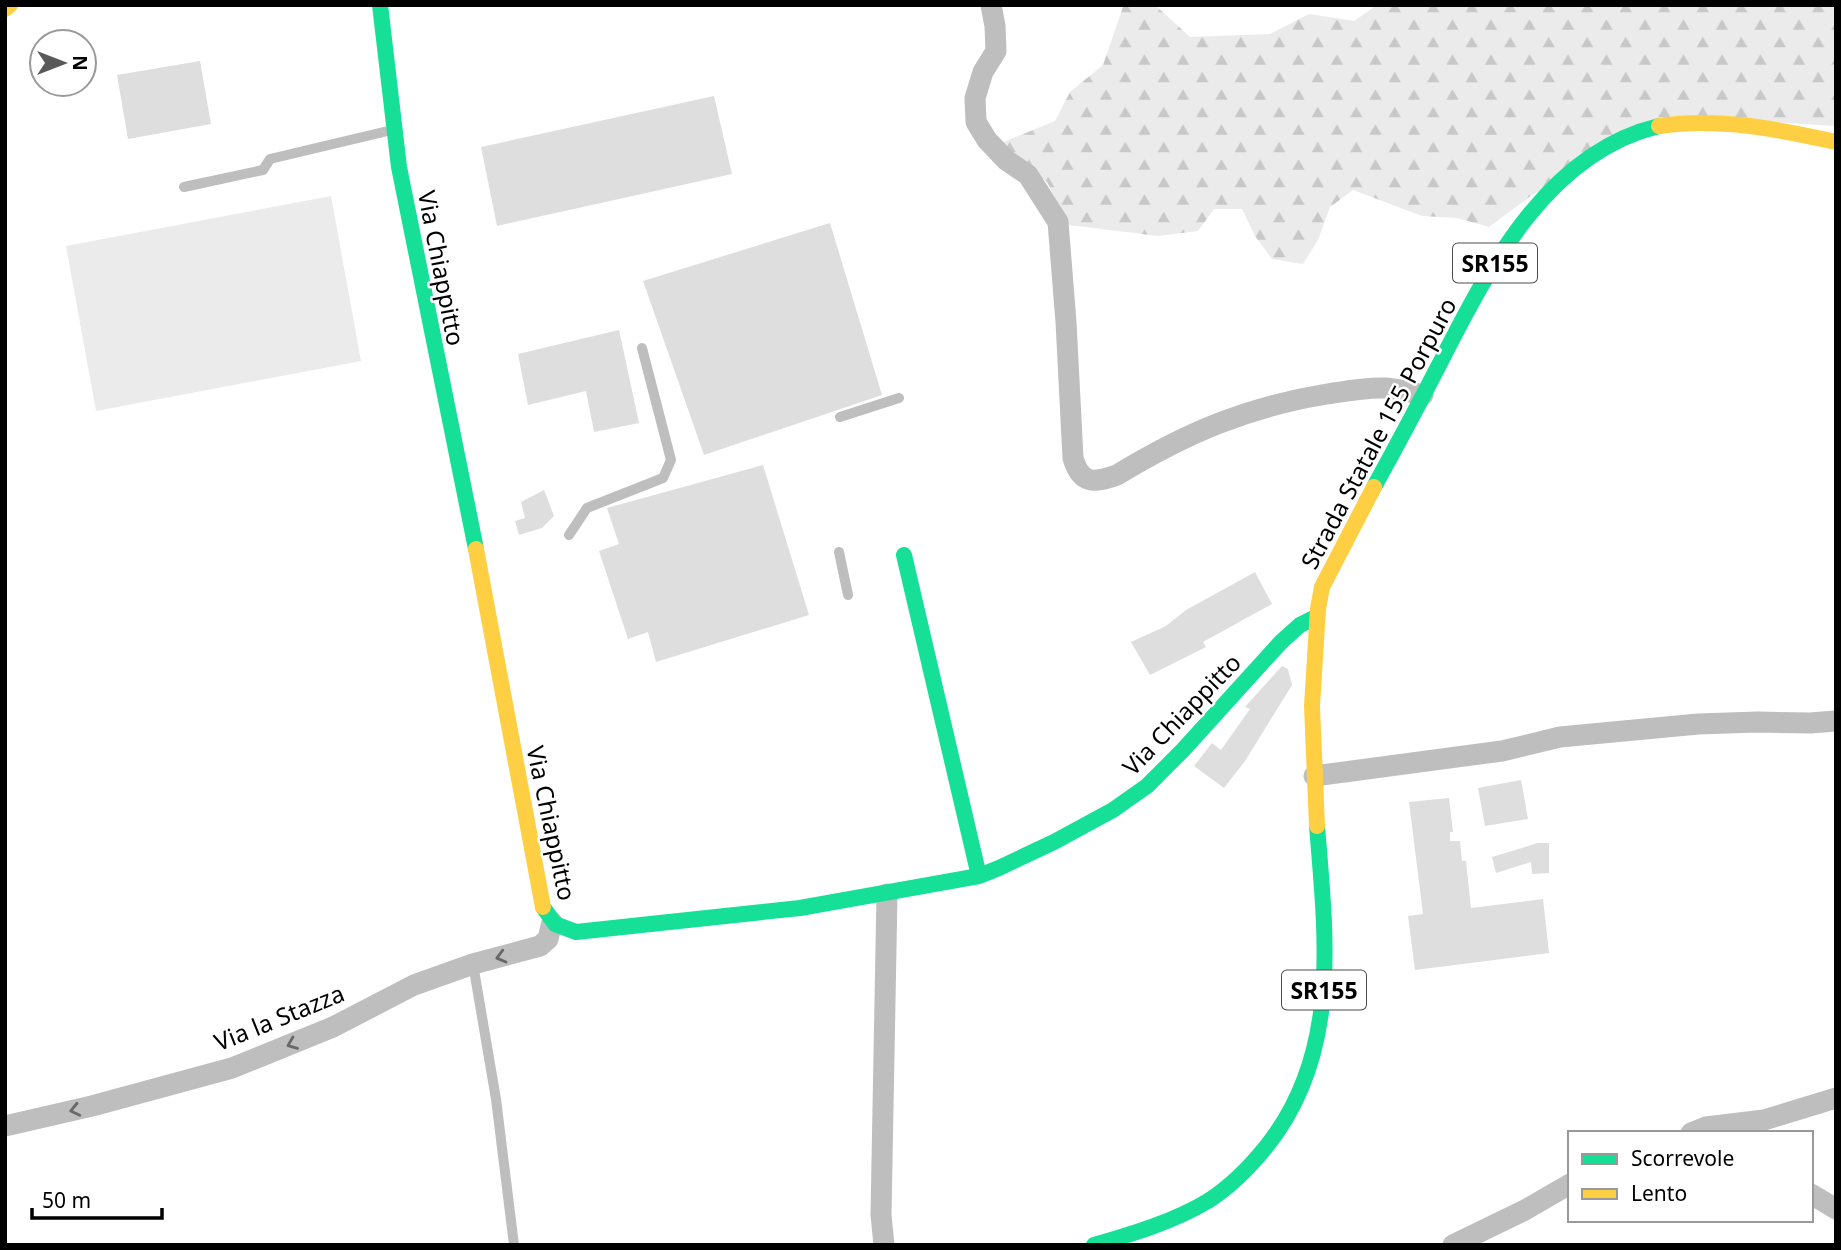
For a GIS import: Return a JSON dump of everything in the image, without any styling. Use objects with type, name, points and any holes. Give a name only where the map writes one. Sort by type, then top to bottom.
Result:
[{"type":"street","points":[[5,9],[10,5]]},
{"type":"street","name":"Via Chiappitto","points":[[380,5],[399,167],[439,373],[458,453],[542,906],[552,922],[563,929],[576,932],[800,908],[979,876],[1054,842],[1113,810],[1147,786],[1280,642],[1300,625],[1316,617]]},
{"type":"street","points":[[991,5],[996,51],[983,72],[975,98],[976,122],[987,140],[1006,160],[1028,175],[1058,222],[1073,458],[1083,478],[1091,481],[1117,475],[1202,429],[1237,415],[1305,398],[1386,388],[1423,395]]},
{"type":"street","name":"Strada Statale 155 Porpuro","points":[[1094,1245],[1201,1205],[1237,1179],[1271,1145],[1294,1112],[1309,1076],[1319,1031],[1325,984],[1324,922],[1314,776],[1316,617],[1322,587],[1456,329],[1490,270],[1524,220],[1563,177],[1603,148],[1635,132],[1682,123],[1748,125],[1836,142]]},
{"type":"street","points":[[904,555],[979,876]]},
{"type":"street","points":[[1314,776],[1502,751],[1560,737],[1698,724],[1836,721]]},
{"type":"street","points":[[884,1245],[881,1215],[887,894]]},
{"type":"street","name":"Via la Stazza","points":[[5,1126],[92,1106],[232,1068],[333,1027],[414,985],[473,964],[540,946],[548,939],[552,922]]},
{"type":"street","points":[[1704,1131],[1765,1120],[1836,1098]]},
{"type":"street","points":[[1453,1245],[1525,1210],[1568,1185]]},
{"type":"street","points":[[1813,1195],[1836,1209]]},
{"type":"lane","points":[[184,187],[263,170],[270,159],[395,130]]},
{"type":"lane","points":[[569,536],[587,508],[663,478],[671,460],[642,348]]},
{"type":"lane","points":[[840,417],[899,398]]},
{"type":"lane","points":[[839,552],[848,596]]},
{"type":"lane","points":[[473,964],[496,1099],[514,1245]]},
{"type":"green space","points":[[1155,5],[1190,37],[1270,34],[1309,14],[1354,21],[1377,5],[1836,5],[1836,126],[1671,116],[1532,195],[1489,227],[1457,218],[1422,216],[1353,190],[1330,207],[1318,240],[1303,264],[1272,259],[1255,236],[1242,209],[1214,209],[1198,231],[1158,236],[1069,225],[1047,182],[1001,143],[1055,121],[1070,92],[1103,65],[1123,7]]},
{"type":"green space","points":[[331,196],[361,361],[96,411],[66,246]]},
{"type":"building","points":[[200,61],[211,124],[128,139],[117,75]]},
{"type":"building","points":[[714,96],[732,174],[497,226],[481,147]]},
{"type":"building","points":[[830,223],[882,395],[704,455],[643,281]]},
{"type":"building","points":[[619,330],[639,423],[594,432],[586,391],[528,405],[518,354]]},
{"type":"building","points":[[763,465],[809,615],[656,662],[648,632],[628,639],[599,551],[619,544],[607,508]]},
{"type":"building","points":[[544,490],[554,516],[542,528],[519,535],[515,521],[525,518],[521,502]]},
{"type":"building","points":[[1255,572],[1272,604],[1203,642],[1206,647],[1150,675],[1131,642],[1166,626],[1186,610]]},
{"type":"building","points":[[1282,666],[1288,669],[1292,685],[1245,761],[1224,788],[1194,766],[1212,743],[1221,750],[1250,709],[1245,707]]},
{"type":"building","points":[[1521,780],[1528,819],[1485,826],[1478,788]]},
{"type":"building","points":[[1449,798],[1453,832],[1450,832],[1450,841],[1460,841],[1462,861],[1466,861],[1471,908],[1543,899],[1549,953],[1415,970],[1408,916],[1423,914],[1409,802]]},
{"type":"building","points":[[1538,843],[1549,843],[1549,873],[1532,874],[1531,862],[1496,873],[1492,857]]},
{"type":"traffic: fast","points":[[380,5],[399,167],[476,549]]},
{"type":"traffic: fast","points":[[1374,487],[1478,291],[1525,220],[1553,188],[1584,161],[1619,140],[1659,126]]},
{"type":"traffic: fast","points":[[904,555],[979,876]]},
{"type":"traffic: fast","points":[[543,907],[555,924],[576,932],[800,908],[979,876],[1054,842],[1113,810],[1147,786],[1281,642],[1300,625],[1316,617]]},
{"type":"traffic: fast","points":[[1094,1245],[1167,1221],[1216,1196],[1260,1155],[1290,1111],[1307,1073],[1323,994],[1325,952],[1317,826]]},
{"type":"traffic: slow","points":[[5,9],[10,5]]},
{"type":"traffic: slow","points":[[1659,126],[1726,124],[1770,129],[1836,142]]},
{"type":"traffic: slow","points":[[1317,826],[1312,706],[1318,609],[1322,587],[1374,487]]},
{"type":"traffic: slow","points":[[476,549],[543,907]]}]
